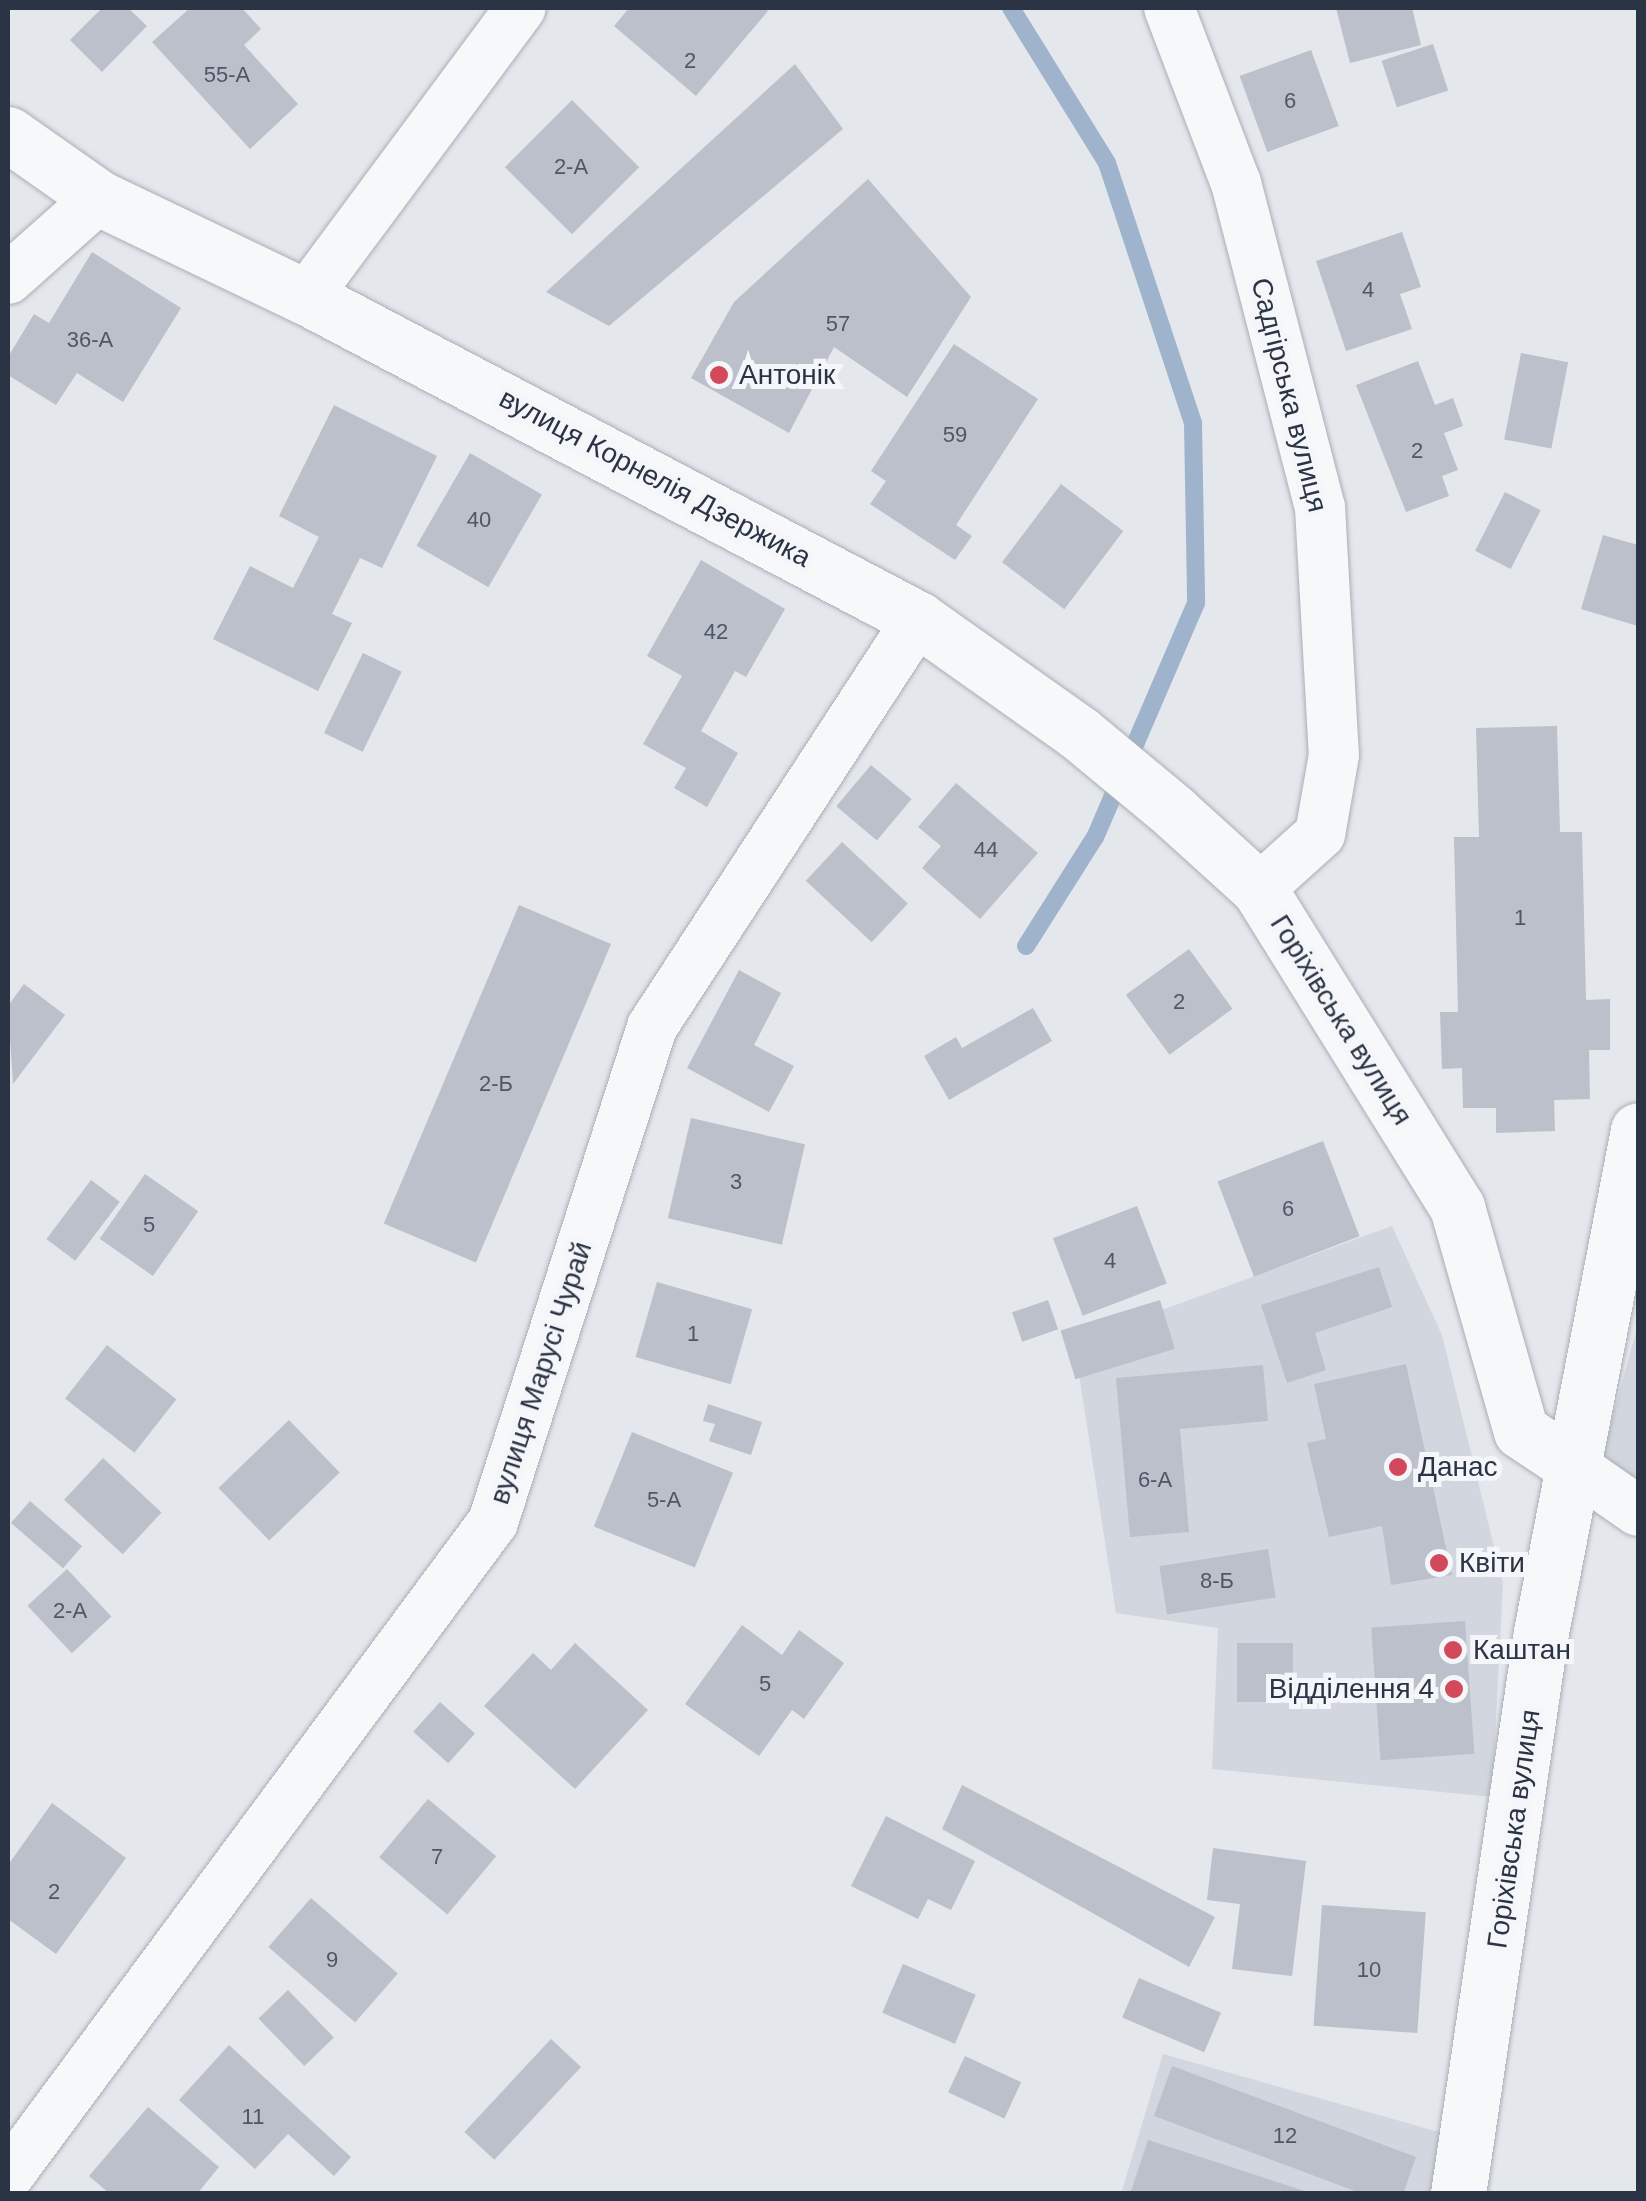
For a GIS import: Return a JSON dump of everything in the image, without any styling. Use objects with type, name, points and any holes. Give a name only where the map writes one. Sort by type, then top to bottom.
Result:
[{"type":"street","points":[[306,297],[521,8]]},
{"type":"street","name":"Садгірська вулиця","points":[[1169,8],[1236,183],[1320,506],[1334,755],[1320,834],[1259,889]]},
{"type":"street","name":"вулиця Корнелія Дзержика","points":[[8,134],[99,198],[306,297],[918,619],[1079,733],[1259,889]]},
{"type":"street","points":[[8,279],[99,198]]},
{"type":"street","name":"вулиця Марусі Чурай","points":[[8,2176],[493,1522],[652,1026],[918,619]]},
{"type":"street","name":"Горіхівська вулиця","points":[[1259,889],[1458,1207],[1521,1431],[1572,1466]]},
{"type":"street","name":"Горіхівська вулиця","points":[[1458,2194],[1572,1466],[1620,1196],[1638,1130]]},
{"type":"street","points":[[1572,1466],[1638,1512]]},
{"type":"shaded area","points":[[1392,1226],[1442,1335],[1503,1583],[1492,1797],[1212,1769],[1218,1628],[1116,1613],[1074,1342]]},
{"type":"shaded area","points":[[1638,1325],[1638,1484],[1600,1462]]},
{"type":"shaded area","points":[[1163,2054],[1446,2134],[1432,2193],[1121,2194]]},
{"type":"building","points":[[102,8],[128,8],[147,26],[102,72],[70,40]]},
{"type":"building","points":[[190,8],[242,8],[261,29],[244,45],[298,104],[250,149],[152,42]]},
{"type":"building","points":[[629,8],[768,11],[696,96],[614,26]]},
{"type":"building","points":[[1336,8],[1412,8],[1421,45],[1350,63]]},
{"type":"building","points":[[1433,44],[1448,91],[1397,107],[1382,61]]},
{"type":"building","points":[[1311,50],[1339,126],[1267,152],[1240,76]]},
{"type":"building","points":[[795,64],[843,129],[609,326],[546,292]]},
{"type":"building","points":[[572,100],[639,167],[572,234],[505,167]]},
{"type":"building","points":[[868,179],[971,297],[907,397],[834,347],[789,433],[691,378],[734,302]]},
{"type":"building","points":[[1402,232],[1421,287],[1400,294],[1412,329],[1346,351],[1316,261]]},
{"type":"building","points":[[92,252],[181,308],[123,402],[77,373],[56,405],[8,375],[8,357],[34,314],[49,323]]},
{"type":"building","points":[[954,344],[1038,399],[956,525],[972,536],[955,560],[870,504],[886,481],[871,471]]},
{"type":"building","points":[[1521,353],[1568,362],[1551,449],[1504,439]]},
{"type":"building","points":[[1418,361],[1435,405],[1453,398],[1463,426],[1444,433],[1458,470],[1442,476],[1449,496],[1406,512],[1356,385]]},
{"type":"building","points":[[334,405],[437,456],[382,568],[360,558],[332,614],[352,623],[318,691],[213,639],[250,566],[293,588],[319,537],[279,516]]},
{"type":"building","points":[[470,453],[542,494],[488,587],[416,546]]},
{"type":"building","points":[[1061,484],[1123,531],[1064,609],[1002,562]]},
{"type":"building","points":[[1505,492],[1541,510],[1511,569],[1475,551]]},
{"type":"building","points":[[1603,535],[1638,545],[1638,626],[1581,609]]},
{"type":"building","points":[[701,560],[785,609],[746,677],[735,671],[701,731],[738,753],[707,807],[674,788],[686,768],[643,744],[682,676],[647,656]]},
{"type":"building","points":[[363,653],[402,672],[363,752],[324,733]]},
{"type":"building","points":[[1557,726],[1560,832],[1582,832],[1586,1000],[1610,999],[1610,1050],[1589,1050],[1590,1099],[1554,1100],[1555,1131],[1496,1133],[1496,1108],[1463,1108],[1462,1068],[1442,1069],[1440,1012],[1458,1012],[1454,837],[1479,837],[1476,728]]},
{"type":"building","points":[[871,765],[912,799],[877,840],[836,806]]},
{"type":"building","points":[[956,783],[1038,853],[980,919],[922,868],[941,846],[918,827]]},
{"type":"building","points":[[842,842],[908,903],[872,942],[806,881]]},
{"type":"building","points":[[519,905],[611,944],[476,1263],[384,1223]]},
{"type":"building","points":[[1189,949],[1232,1009],[1169,1055],[1126,995]]},
{"type":"building","points":[[739,970],[781,993],[754,1045],[794,1066],[769,1112],[687,1068]]},
{"type":"building","points":[[24,984],[65,1015],[13,1084],[8,1006]]},
{"type":"building","points":[[1033,1008],[1052,1041],[949,1100],[924,1056],[956,1037],[962,1048]]},
{"type":"building","points":[[691,1118],[805,1144],[782,1245],[668,1218]]},
{"type":"building","points":[[1323,1141],[1360,1236],[1254,1277],[1218,1181]]},
{"type":"building","points":[[145,1174],[198,1211],[153,1276],[100,1239]]},
{"type":"building","points":[[91,1180],[120,1202],[75,1261],[46,1239]]},
{"type":"building","points":[[1137,1206],[1167,1283],[1083,1316],[1053,1238]]},
{"type":"building","points":[[1379,1267],[1392,1307],[1315,1333],[1326,1370],[1287,1383],[1261,1305]]},
{"type":"building","points":[[657,1282],[752,1309],[731,1384],[636,1357]]},
{"type":"building","points":[[1048,1300],[1058,1329],[1022,1342],[1012,1312]]},
{"type":"building","points":[[1160,1300],[1175,1349],[1075,1379],[1061,1330]]},
{"type":"building","points":[[107,1345],[176,1399],[134,1453],[65,1399]]},
{"type":"building","points":[[1406,1364],[1452,1575],[1391,1585],[1382,1526],[1329,1537],[1307,1443],[1326,1439],[1314,1384]]},
{"type":"building","points":[[1263,1365],[1268,1421],[1180,1429],[1189,1532],[1130,1537],[1116,1378]]},
{"type":"building","points":[[708,1404],[762,1422],[751,1455],[709,1441],[715,1424],[703,1421]]},
{"type":"building","points":[[289,1420],[340,1473],[269,1541],[219,1488]]},
{"type":"building","points":[[632,1432],[733,1473],[695,1567],[594,1527]]},
{"type":"building","points":[[103,1458],[162,1513],[123,1554],[64,1500]]},
{"type":"building","points":[[30,1501],[82,1546],[63,1568],[11,1523]]},
{"type":"building","points":[[1268,1549],[1276,1597],[1167,1615],[1159,1566]]},
{"type":"building","points":[[67,1569],[111,1617],[72,1653],[28,1606]]},
{"type":"building","points":[[1465,1621],[1474,1754],[1381,1760],[1371,1628]]},
{"type":"building","points":[[742,1625],[782,1655],[799,1630],[844,1663],[804,1719],[792,1710],[759,1756],[685,1704]]},
{"type":"building","points":[[575,1643],[648,1710],[575,1789],[484,1706],[533,1653],[551,1670]]},
{"type":"building","points":[[1237,1643],[1293,1643],[1293,1702],[1237,1702]]},
{"type":"building","points":[[440,1702],[475,1733],[448,1763],[413,1732]]},
{"type":"building","points":[[962,1785],[1215,1917],[1189,1967],[942,1829]]},
{"type":"building","points":[[428,1799],[496,1856],[447,1914],[379,1857]]},
{"type":"building","points":[[52,1803],[126,1858],[56,1954],[8,1919],[8,1865]]},
{"type":"building","points":[[886,1816],[975,1861],[951,1910],[928,1899],[918,1919],[851,1886]]},
{"type":"building","points":[[1213,1848],[1306,1861],[1292,1976],[1232,1969],[1240,1904],[1207,1900]]},
{"type":"building","points":[[311,1898],[398,1973],[355,2023],[268,1947]]},
{"type":"building","points":[[1322,1905],[1426,1912],[1417,2033],[1314,2026]]},
{"type":"building","points":[[903,1964],[976,1995],[955,2044],[882,2013]]},
{"type":"building","points":[[1139,1978],[1221,2013],[1204,2052],[1122,2018]]},
{"type":"building","points":[[288,1990],[334,2037],[304,2066],[259,2018]]},
{"type":"building","points":[[551,2039],[581,2067],[494,2160],[464,2132]]},
{"type":"building","points":[[229,2045],[351,2157],[334,2176],[288,2134],[255,2169],[179,2100]]},
{"type":"building","points":[[965,2056],[1021,2082],[1004,2118],[948,2092]]},
{"type":"building","points":[[1172,2066],[1416,2157],[1403,2194],[1363,2194],[1154,2116]]},
{"type":"building","points":[[148,2107],[219,2167],[197,2194],[110,2194],[89,2176]]},
{"type":"building","points":[[1148,2140],[1311,2193],[1130,2194]]},
{"type":"waterway","points":[[1011,8],[1107,163],[1193,423],[1196,603],[1095,837],[1026,946]]},
{"type":"place","name":"Антонік","points":[[719,375]]},
{"type":"place","name":"Данас","points":[[1398,1467]]},
{"type":"place","name":"Квіти","points":[[1439,1563]]},
{"type":"place","name":"Каштан","points":[[1453,1650]]},
{"type":"place","name":"Відділення 4","points":[[1454,1689]]}]
